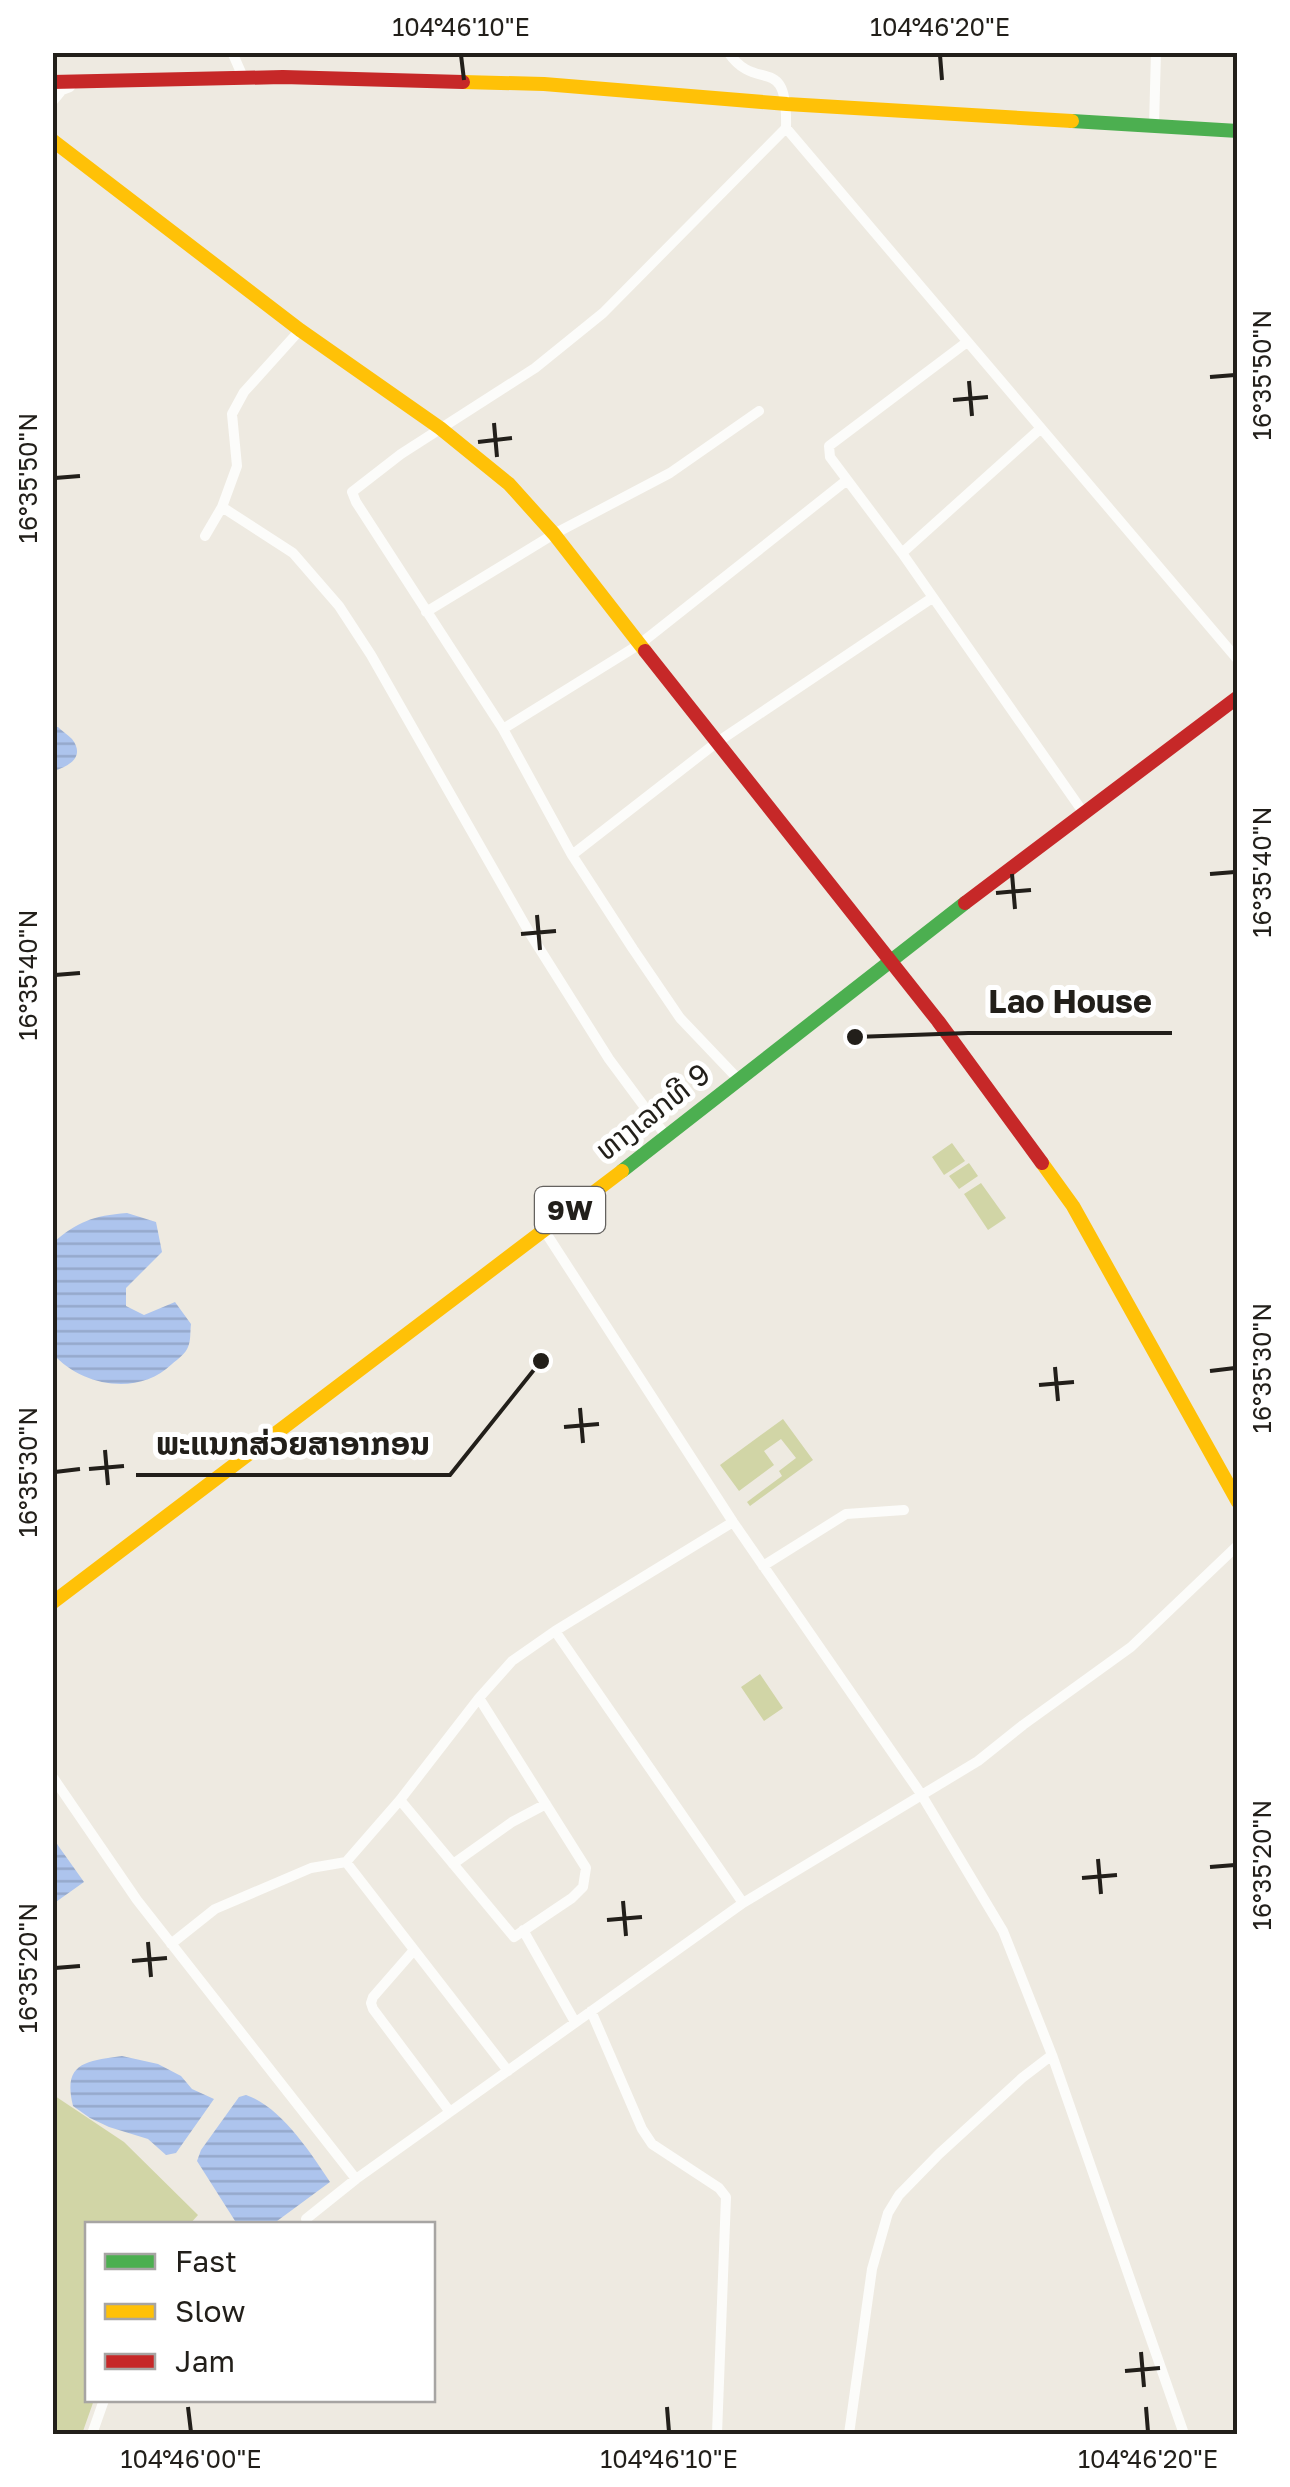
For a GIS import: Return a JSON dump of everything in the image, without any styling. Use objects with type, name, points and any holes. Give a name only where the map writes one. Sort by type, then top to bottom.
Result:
[{"type":"main road","points":[[52,82],[244,77],[544,84],[786,104],[1238,131]]},
{"type":"main road","points":[[52,137],[70,156],[300,330],[440,428],[509,484],[554,534],[938,1021],[1072,1206],[1238,1502]]},
{"type":"main road","name":"ທາງເລກທີ 9","points":[[52,1603],[1238,697]]},
{"type":"street","points":[[232,52],[244,77]]},
{"type":"street","points":[[728,52],[742,70],[771,76],[779,82],[786,104],[786,128],[1238,660]]},
{"type":"street","points":[[1154,126],[1156,52]]},
{"type":"street","points":[[52,102],[62,90],[108,80]]},
{"type":"street","points":[[739,1080],[680,1018],[572,855],[503,730],[352,492],[401,454],[535,368],[603,313],[786,128]]},
{"type":"street","points":[[205,536],[222,507],[237,466],[232,414],[244,392],[300,330]]},
{"type":"street","points":[[967,342],[829,446],[830,457],[1083,812]]},
{"type":"street","points":[[426,612],[554,534],[670,473],[759,411]]},
{"type":"street","points":[[902,553],[1040,429]]},
{"type":"street","points":[[503,730],[640,644],[847,480]]},
{"type":"street","points":[[222,507],[293,553],[338,606],[371,654],[530,932],[610,1059],[666,1136]]},
{"type":"street","points":[[572,855],[716,743],[932,598]]},
{"type":"street","points":[[544,1230],[733,1522],[921,1794],[1003,1930],[1052,2055],[1184,2434]]},
{"type":"street","points":[[763,1566],[846,1514],[904,1510]]},
{"type":"street","points":[[171,1944],[215,1909],[311,1868],[346,1862],[512,1661],[733,1522]]},
{"type":"street","points":[[306,2218],[743,1902],[978,1761],[1132,1647],[1238,1545]]},
{"type":"street","points":[[555,1631],[743,1902]]},
{"type":"street","points":[[400,1800],[514,1937],[583,1887],[586,1868],[479,1698]]},
{"type":"street","points":[[52,1776],[136,1900],[356,2179]]},
{"type":"street","points":[[453,1864],[512,1822],[546,1804]]},
{"type":"street","points":[[346,1862],[508,2070]]},
{"type":"street","points":[[523,1930],[575,2022]]},
{"type":"street","points":[[414,1950],[374,1997],[373,2010],[450,2112]]},
{"type":"street","points":[[591,2011],[642,2130],[652,2144],[719,2188],[726,2197],[717,2434]]},
{"type":"street","points":[[850,2434],[872,2269],[888,2213],[899,2195],[939,2154],[1052,2055]]},
{"type":"street","points":[[92,2434],[103,2402]]},
{"type":"green space","points":[[952,1143],[965,1161],[944,1175],[932,1157]]},
{"type":"green space","points":[[969,1163],[978,1176],[959,1189],[949,1176]]},
{"type":"green space","points":[[981,1183],[1006,1218],[988,1230],[964,1194]]},
{"type":"green space","points":[[783,1419],[813,1460],[750,1506],[747,1502],[782,1476],[779,1471],[796,1458],[781,1439],[764,1451],[774,1465],[739,1491],[720,1465]]},
{"type":"green space","points":[[760,1674],[783,1708],[764,1721],[741,1687]]},
{"type":"green space","points":[[52,2094],[124,2142],[198,2215],[192,2222],[85,2222],[85,2402],[93,2402],[82,2434],[53,2434]]},
{"type":"water","points":[[52,727],[58,727],[72,739],[77,751],[69,764],[53,771]]},
{"type":"water","points":[[127,1213],[156,1222],[162,1252],[126,1288],[126,1306],[144,1315],[175,1302],[191,1324],[188,1347],[183,1354],[158,1374],[127,1384],[79,1374],[53,1354],[53,1243],[87,1221]]},
{"type":"water","points":[[52,1837],[84,1882],[53,1904],[52,1904]]},
{"type":"water","points":[[122,2056],[158,2064],[181,2076],[192,2089],[214,2099],[176,2153],[166,2155],[148,2139],[109,2127],[73,2106],[74,2072],[88,2062]]},
{"type":"water","points":[[246,2095],[259,2101],[283,2120],[330,2182],[276,2222],[236,2222],[197,2161],[239,2097]]},
{"type":"traffic: fast","points":[[1072,121],[1238,131]]},
{"type":"traffic: fast","points":[[622,1171],[965,903]]},
{"type":"traffic: slow","points":[[463,82],[544,84],[1072,121]]},
{"type":"traffic: slow","points":[[52,140],[300,330],[440,428],[509,484],[554,534],[645,651]]},
{"type":"traffic: slow","points":[[1042,1163],[1073,1206],[1238,1502]]},
{"type":"traffic: slow","points":[[52,1603],[622,1171]]},
{"type":"traffic: jam","points":[[52,82],[283,77],[463,82]]},
{"type":"traffic: jam","points":[[645,651],[938,1021],[1042,1163]]},
{"type":"traffic: jam","points":[[965,903],[1238,697]]},
{"type":"place","name":"Lao House","points":[[855,1037]]},
{"type":"place","name":"ພະແນກສ່ວຍສາອາກອນ","points":[[541,1361]]}]
